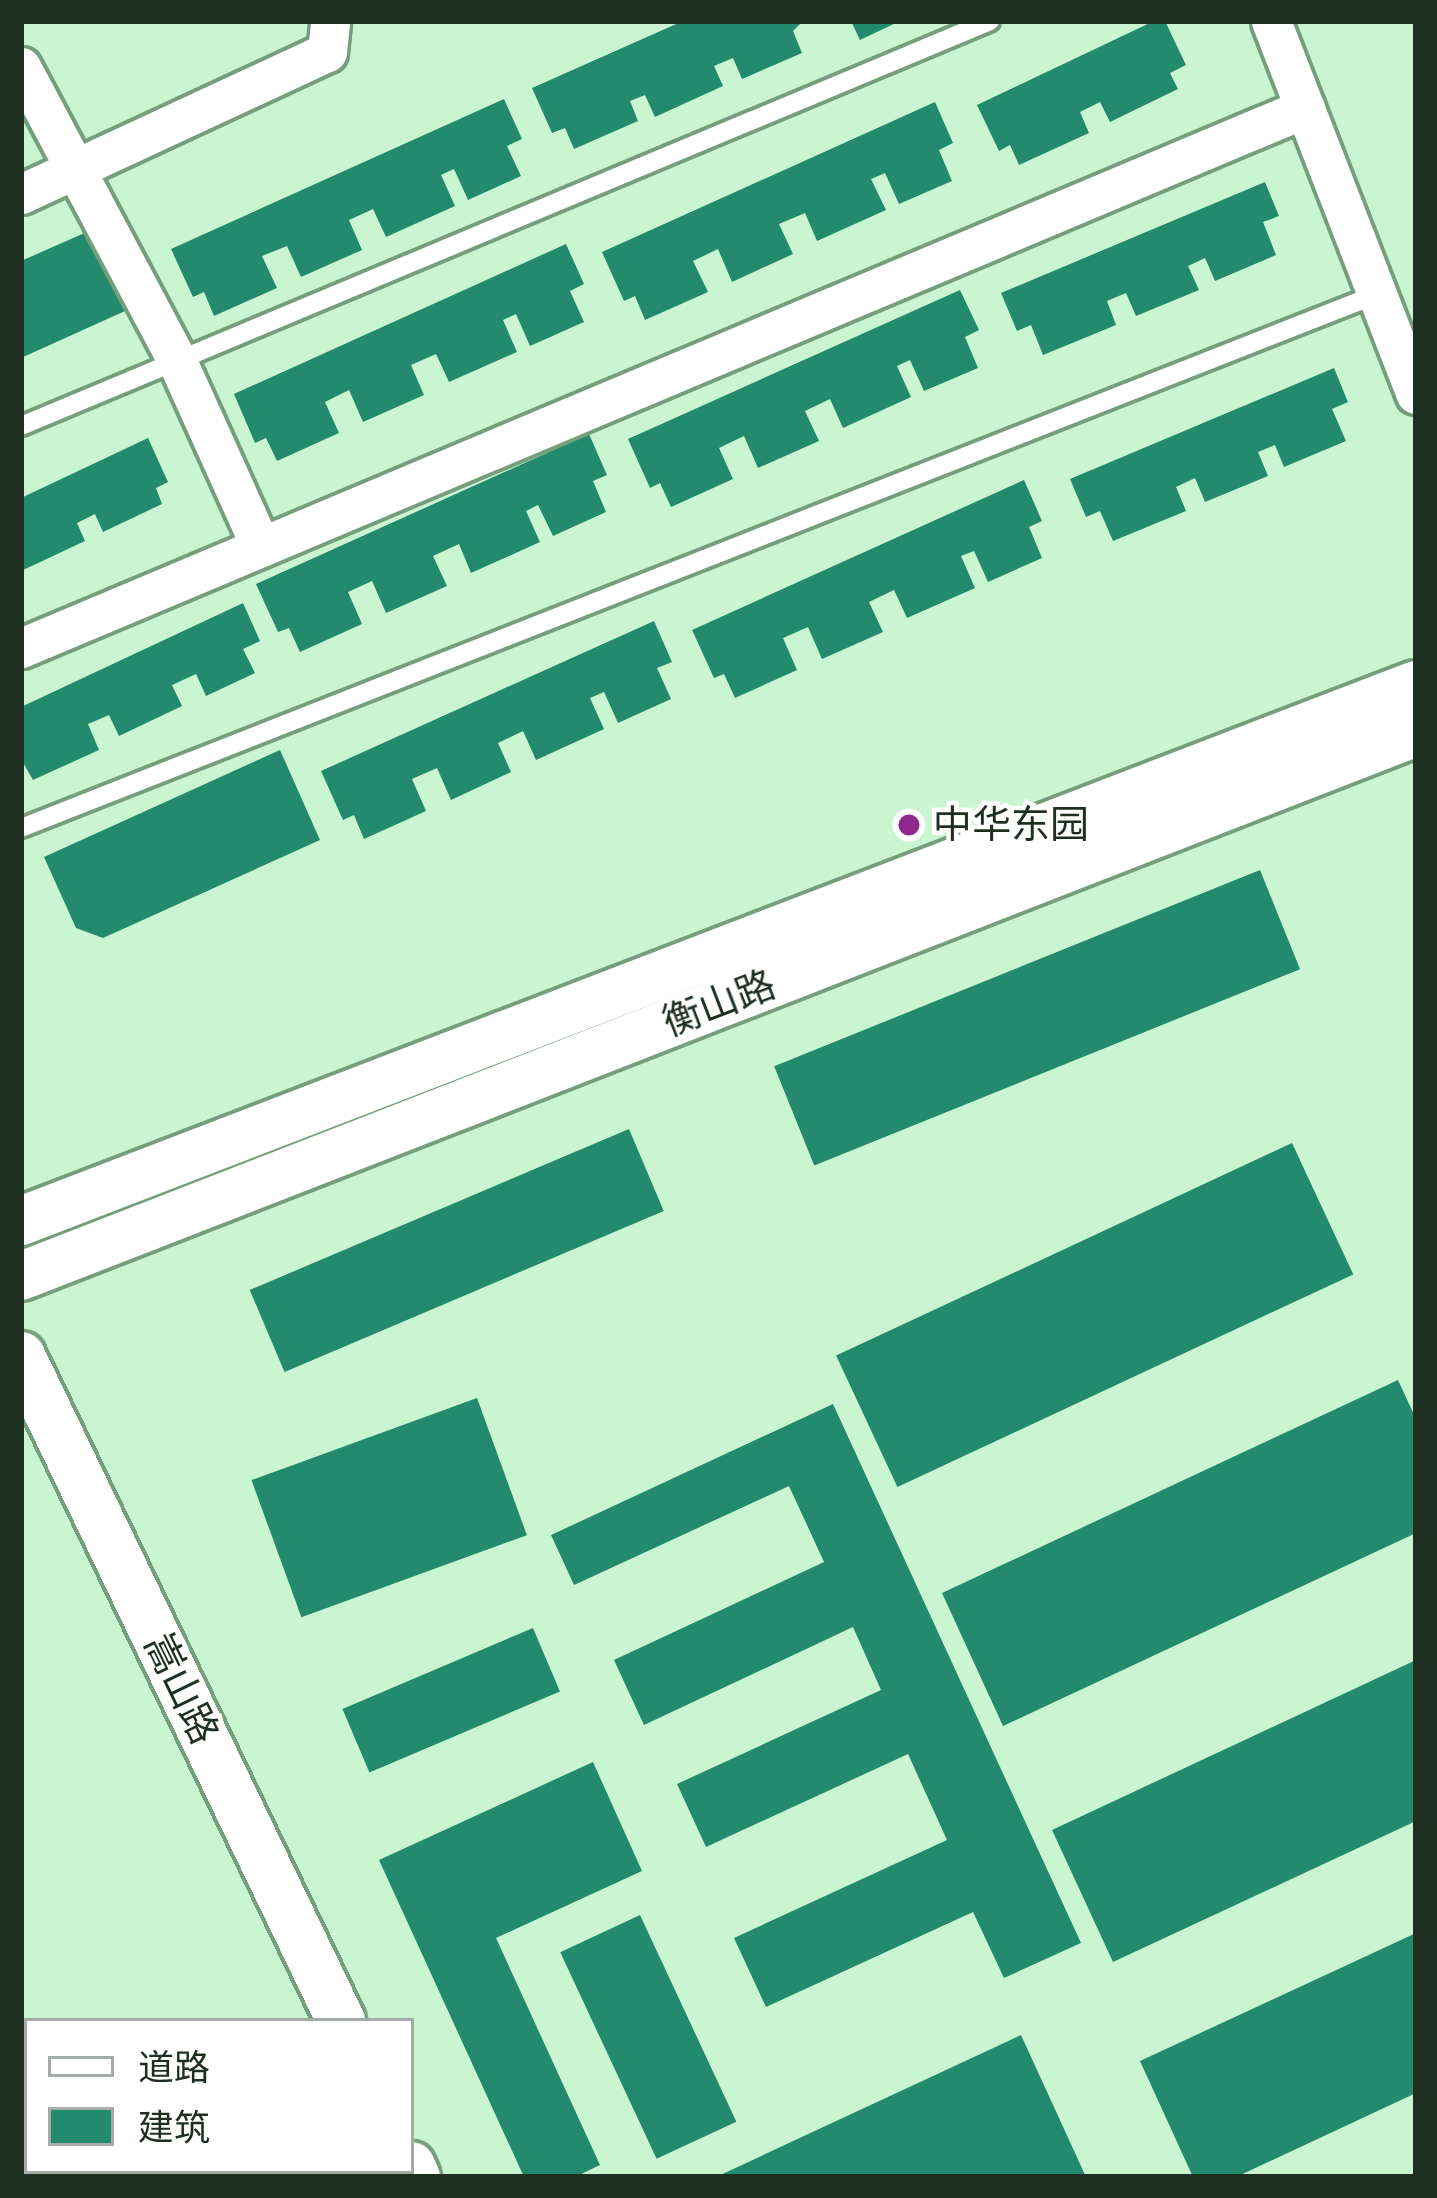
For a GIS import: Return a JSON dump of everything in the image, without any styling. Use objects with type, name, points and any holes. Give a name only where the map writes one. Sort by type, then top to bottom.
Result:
[{"type":"street","points":[[21,194],[327,52],[330,21]]},
{"type":"street","points":[[1271,21],[1416,394]]},
{"type":"street","points":[[21,68],[177,361],[261,547]]},
{"type":"street","points":[[21,648],[1305,108]]},
{"type":"street","name":"衡山路","points":[[21,1221],[1416,685]]},
{"type":"street","name":"衡山路","points":[[21,1276],[1416,732]]},
{"type":"street","name":"嵩山路","points":[[21,1356],[340,2018]]},
{"type":"lane","points":[[21,426],[990,21]]},
{"type":"lane","points":[[21,828],[1380,293]]},
{"type":"building","points":[[683,21],[803,21],[793,31],[802,53],[742,79],[733,58],[714,66],[723,86],[655,117],[645,95],[630,101],[638,121],[574,149],[565,128],[552,133],[532,88]]},
{"type":"building","points":[[851,21],[900,21],[860,40]]},
{"type":"building","points":[[1154,21],[1165,21],[1186,65],[1170,73],[1178,89],[1110,122],[1100,102],[1080,112],[1089,133],[1019,165],[1010,145],[999,151],[977,105]]},
{"type":"building","points":[[504,99],[522,139],[507,146],[521,176],[468,200],[454,169],[441,175],[455,206],[386,237],[373,209],[349,220],[362,250],[301,277],[287,246],[262,256],[277,288],[214,316],[204,292],[193,297],[171,249]]},
{"type":"building","points":[[935,102],[953,143],[939,150],[952,181],[899,204],[885,173],[871,179],[886,210],[817,241],[805,213],[779,224],[793,254],[732,282],[718,249],[693,261],[708,292],[645,320],[635,296],[624,301],[602,252]]},
{"type":"building","points":[[1265,182],[1279,216],[1263,222],[1276,255],[1215,281],[1205,258],[1188,266],[1199,290],[1136,316],[1126,293],[1107,301],[1116,325],[1043,355],[1031,325],[1017,331],[1001,293]]},
{"type":"building","points":[[89,231],[125,311],[21,358],[21,261]]},
{"type":"building","points":[[566,244],[584,284],[570,291],[584,322],[530,346],[516,314],[503,320],[517,352],[449,382],[436,354],[411,365],[424,395],[363,422],[349,390],[325,402],[339,433],[277,461],[266,438],[255,443],[234,394]]},
{"type":"building","points":[[960,290],[979,330],[965,337],[978,368],[924,391],[910,360],[897,366],[911,397],[843,428],[830,399],[805,411],[819,441],[758,468],[744,436],[719,448],[733,479],[671,507],[660,483],[650,488],[628,439]]},
{"type":"building","points":[[1334,368],[1348,402],[1332,409],[1346,441],[1284,467],[1275,445],[1258,452],[1268,476],[1205,502],[1195,478],[1176,487],[1186,511],[1113,541],[1100,511],[1086,517],[1070,479]]},
{"type":"building","points":[[589,434],[607,475],[593,481],[606,512],[553,536],[538,505],[526,511],[540,542],[471,573],[459,544],[433,556],[447,586],[386,613],[372,581],[348,592],[362,624],[300,652],[289,628],[278,632],[256,584]]},
{"type":"building","points":[[148,438],[168,482],[156,488],[162,504],[103,532],[95,514],[77,523],[85,541],[21,571],[21,498]]},
{"type":"building","points":[[1024,480],[1042,521],[1029,527],[1042,558],[988,582],[974,551],[961,556],[975,588],[907,618],[894,590],[869,602],[883,632],[822,659],[808,627],[783,638],[797,670],[735,698],[724,674],[714,678],[692,630]]},
{"type":"building","points":[[243,603],[260,641],[243,649],[255,673],[206,696],[196,674],[172,685],[182,706],[119,736],[109,715],[88,724],[99,750],[33,780],[21,759],[21,707]]},
{"type":"building","points":[[654,621],[672,662],[657,668],[671,699],[618,723],[604,692],[590,698],[604,729],[536,760],[523,731],[498,743],[511,772],[451,800],[437,768],[412,779],[426,811],[364,839],[354,815],[343,820],[321,771]]},
{"type":"building","points":[[280,750],[320,840],[103,938],[76,928],[44,857]]},
{"type":"building","points":[[1260,870],[1300,969],[814,1166],[774,1066]]},
{"type":"building","points":[[629,1129],[664,1211],[285,1372],[250,1290]]},
{"type":"building","points":[[1292,1143],[1353,1274],[897,1487],[836,1356]]},
{"type":"building","points":[[1398,1380],[1416,1419],[1416,1533],[1003,1726],[942,1593]]},
{"type":"building","points":[[477,1398],[527,1535],[301,1617],[251,1480]]},
{"type":"building","points":[[833,1404],[1081,1943],[1004,1978],[973,1912],[766,2007],[734,1938],[947,1840],[908,1754],[706,1847],[677,1784],[881,1690],[853,1627],[644,1725],[614,1660],[824,1562],[789,1486],[574,1585],[551,1535]]},
{"type":"building","points":[[533,1628],[560,1692],[369,1772],[342,1709]]},
{"type":"building","points":[[1416,1660],[1416,1821],[1113,1962],[1052,1830]]},
{"type":"building","points":[[593,1762],[642,1871],[496,1938],[600,2165],[575,2177],[524,2177],[379,1860]]},
{"type":"building","points":[[640,1915],[736,2122],[657,2159],[560,1952]]},
{"type":"building","points":[[1416,1933],[1416,2093],[1236,2177],[1193,2177],[1140,2061]]},
{"type":"building","points":[[1021,2035],[1086,2177],[716,2177]]},
{"type":"place","name":"中华东园","points":[[909,825]]}]
